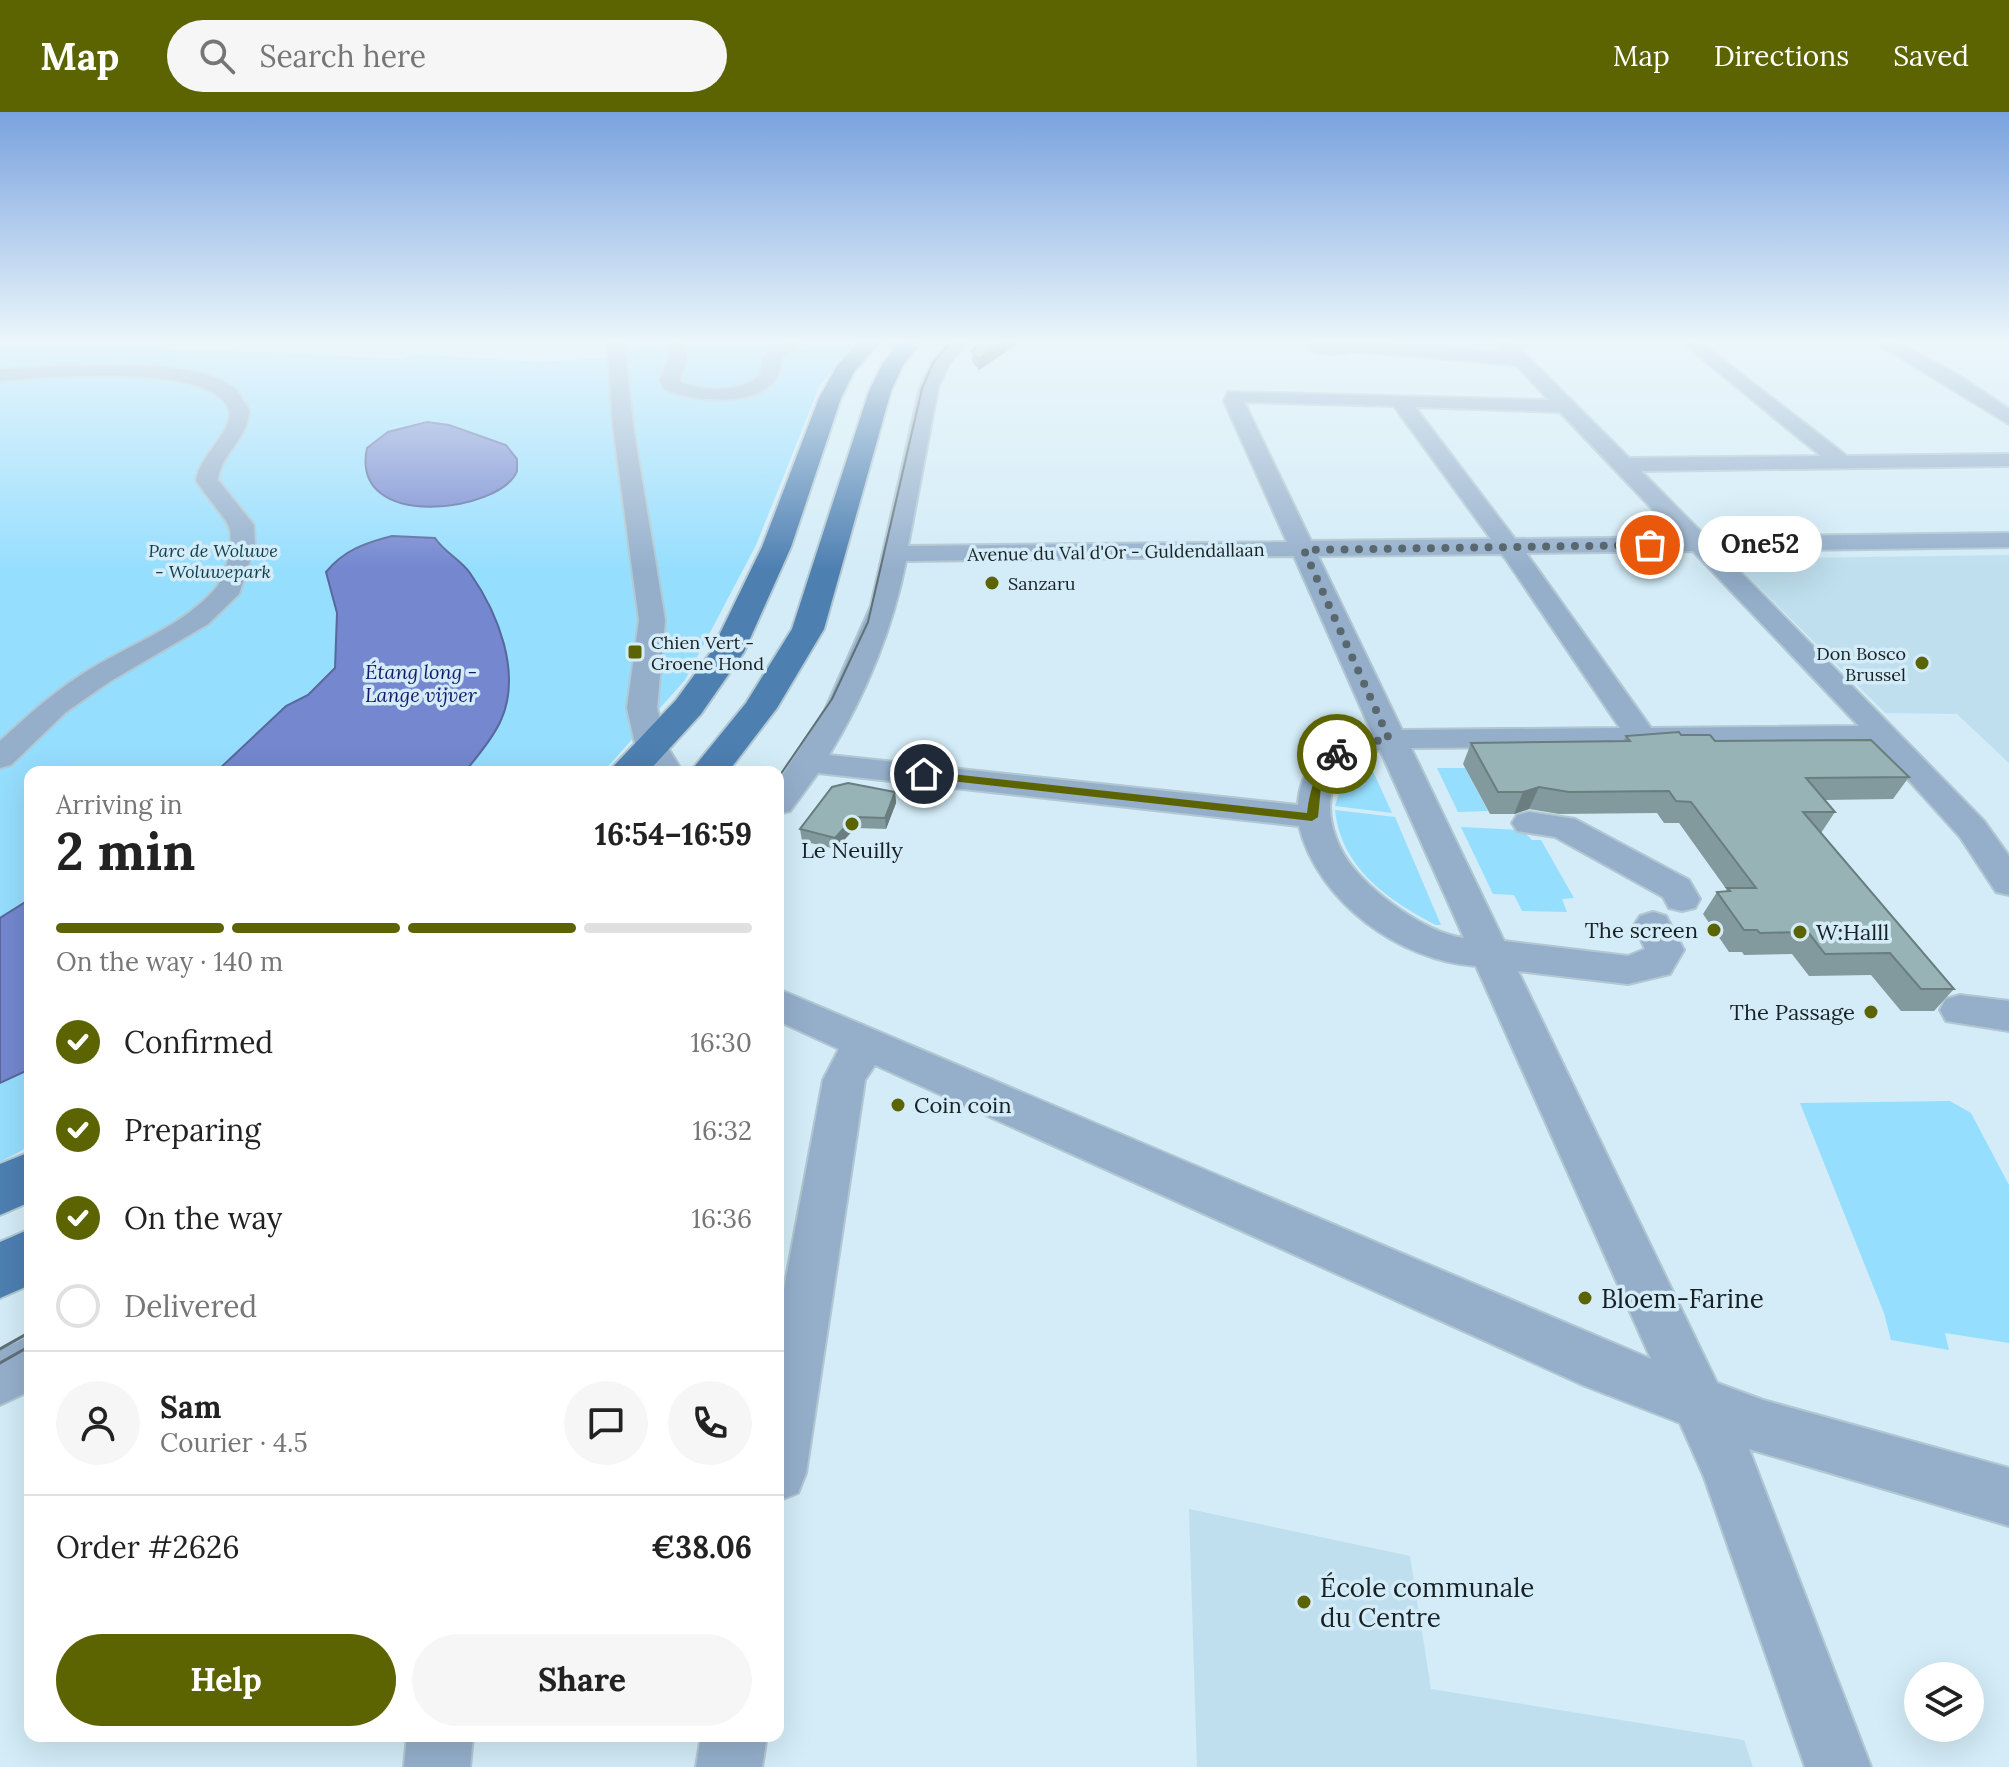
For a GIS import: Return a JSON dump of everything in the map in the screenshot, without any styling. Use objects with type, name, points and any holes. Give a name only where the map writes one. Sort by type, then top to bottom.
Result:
[{"type":"main road","points":[[647,764],[737,636],[763,582],[823,416]]},
{"type":"main road","points":[[714,766],[760,708],[808,629],[872,416]]},
{"type":"main road","points":[[0,1191],[24,1178]]},
{"type":"main road","points":[[0,1272],[24,1258]]},
{"type":"street","points":[[0,758],[55,706],[99,676],[180,630],[221,600],[235,579],[243,545],[242,525],[215,495],[207,480],[211,463],[239,422],[239,416]]},
{"type":"street","points":[[622,416],[652,620],[642,708],[647,764]]},
{"type":"street","points":[[784,796],[809,762],[854,681],[873,638],[895,554],[923,416]]},
{"type":"street","points":[[1241,416],[1730,1471],[1838,1767]]},
{"type":"street","points":[[1411,416],[1509,547],[1642,737]]},
{"type":"street","points":[[1577,416],[1972,829],[2009,883]]},
{"type":"street","points":[[1784,416],[1842,462]]},
{"type":"street","points":[[1624,465],[2009,460]]},
{"type":"street","name":"Avenue du Val d'Or - Guldendallaan","points":[[895,554],[2009,540]]},
{"type":"street","points":[[1653,925],[1665,950],[1656,964],[1628,970],[1447,949],[1400,925],[1364,899],[1335,870],[1318,843],[1312,817],[1315,787],[1339,751],[1362,743],[1389,739],[1884,735]]},
{"type":"street","points":[[809,762],[1312,817]]},
{"type":"street","points":[[1529,823],[1563,827],[1676,889],[1682,899]]},
{"type":"street","points":[[784,1007],[1575,1356],[1778,1432],[2009,1497]]},
{"type":"street","points":[[1960,1010],[2009,1016]]},
{"type":"street","points":[[784,1437],[844,1080],[852,1063],[869,1044]]},
{"type":"street","points":[[0,1379],[24,1365]]},
{"type":"street","points":[[437,1767],[439,1742]]},
{"type":"street","points":[[729,1767],[733,1742]]},
{"type":"shaded area","name":"Don Bosco Brussel","points":[[2009,555],[2009,763],[1957,714],[1885,713],[1731,559]]},
{"type":"shaded area","name":"École communale du Centre","points":[[1189,1509],[1410,1556],[1431,1689],[1744,1740],[1753,1767],[1197,1767]]},
{"type":"green space","name":"Parc de Woluwe - Woluwepark","points":[[0,416],[808,416],[756,545],[685,680],[608,766],[24,766],[24,1149],[0,1162]]},
{"type":"green space","points":[[1360,758],[1367,758],[1392,813],[1335,806],[1344,777]]},
{"type":"green space","points":[[1437,768],[1465,768],[1488,811],[1458,812]]},
{"type":"green space","points":[[1335,810],[1395,817],[1441,925],[1401,905],[1370,880],[1347,849]]},
{"type":"green space","points":[[1461,827],[1522,830],[1532,840],[1541,840],[1574,898],[1562,899],[1567,912],[1522,911],[1514,895],[1493,894]]},
{"type":"green space","points":[[1950,1101],[1971,1113],[2009,1185],[2009,1343],[1945,1333],[1949,1350],[1891,1340],[1884,1313],[1800,1103]]},
{"type":"water","points":[[427,422],[449,425],[506,445],[517,459],[517,471],[506,485],[485,497],[458,504],[430,507],[403,503],[381,493],[368,475],[367,448],[388,432]]},
{"type":"water","name":"Étang long - Lange vijver","points":[[392,536],[435,538],[466,568],[480,589],[498,625],[508,663],[507,702],[494,734],[470,766],[222,766],[286,706],[308,695],[335,668],[337,613],[326,572],[340,558],[373,541]]},
{"type":"water","points":[[24,903],[24,1072],[0,1083],[0,918]]},
{"type":"building","points":[[1679,732],[1681,735],[1710,735],[1715,741],[1871,740],[1909,777],[1806,778],[1835,812],[1803,812],[1954,989],[1921,989],[1890,953],[1825,954],[1808,932],[1760,933],[1744,930],[1717,892],[1730,891],[1727,888],[1756,888],[1691,802],[1676,801],[1669,791],[1569,792],[1539,787],[1523,792],[1498,792],[1471,743],[1630,741],[1626,736]]},
{"type":"building","name":"Le Neuilly","points":[[848,783],[895,792],[885,818],[854,817],[835,838],[800,829],[832,787]]},
{"type":"tram line","points":[[784,769],[832,699],[868,622],[916,416]]},
{"type":"tram line","points":[[0,1349],[24,1335]]},
{"type":"tram line","points":[[0,1363],[24,1349]]},
{"type":"way so far","points":[[1337,754],[1362,743],[1389,739],[1304,550],[1650,545]]},
{"type":"place","name":"One52","points":[[1650,545]]},
{"type":"place","name":"Sanzaru","points":[[992,583]]},
{"type":"place","name":"Chien Vert - Groene Hond","points":[[635,652]]},
{"type":"place","name":"Don Bosco Brussel","points":[[1922,663]]},
{"type":"place","name":"Le Neuilly","points":[[852,824]]},
{"type":"place","name":"The screen","points":[[1714,930]]},
{"type":"place","name":"W:Halll","points":[[1800,932]]},
{"type":"place","name":"The Passage","points":[[1871,1012]]},
{"type":"place","name":"Coin coin","points":[[898,1105]]},
{"type":"place","name":"Bloem-Farine","points":[[1585,1298]]},
{"type":"place","name":"École communale du Centre","points":[[1304,1602]]},
{"type":"route","points":[[924,774],[1312,817],[1315,787],[1337,754]]}]
